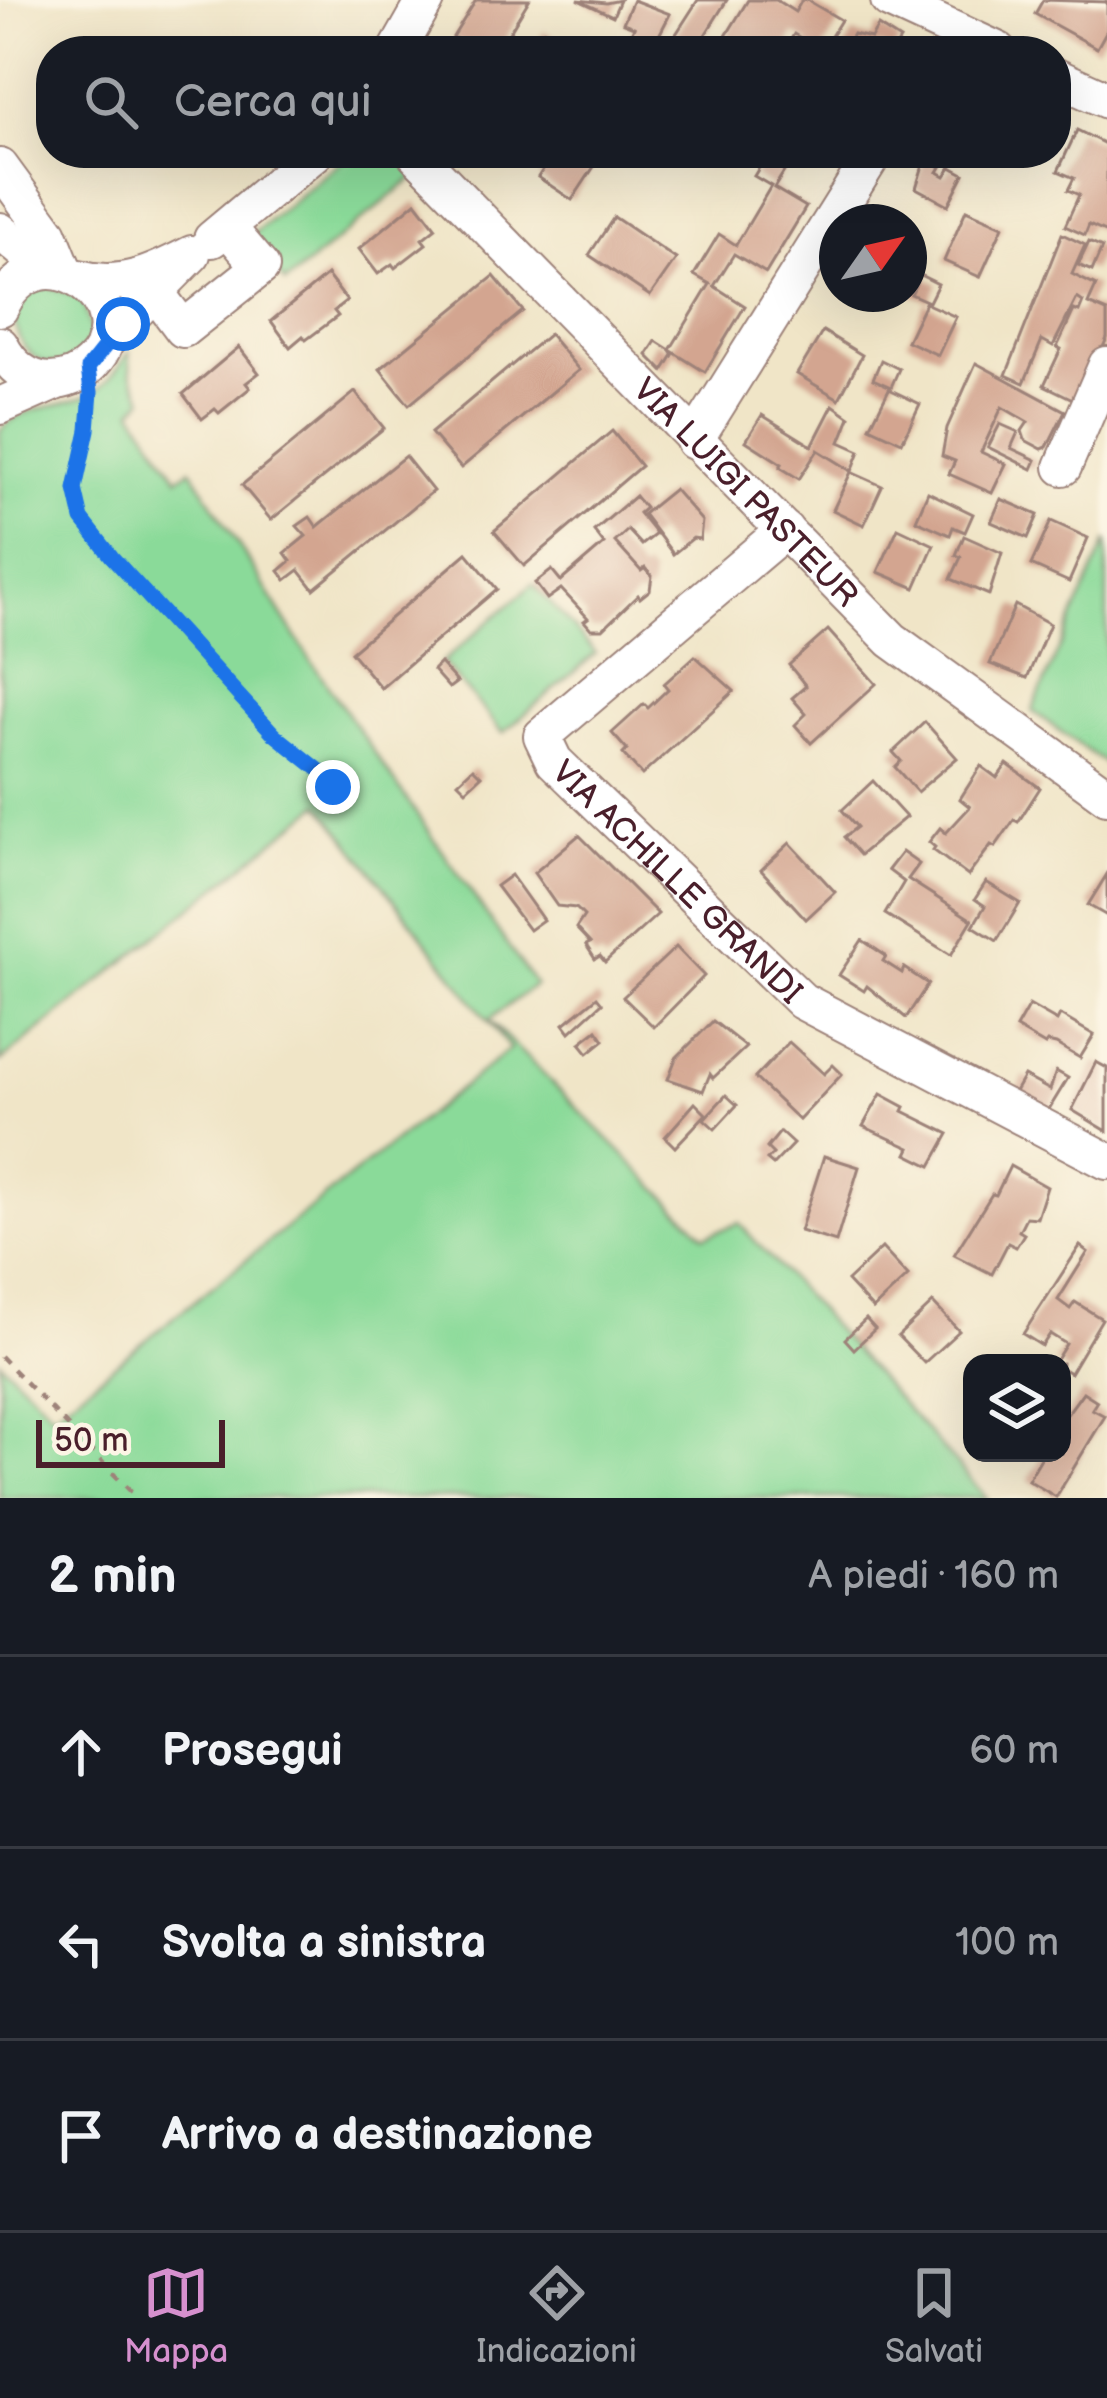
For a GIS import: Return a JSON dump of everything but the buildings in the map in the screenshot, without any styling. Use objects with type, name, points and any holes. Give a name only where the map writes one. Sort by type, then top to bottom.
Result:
[{"type":"street","points":[[406,36],[426,0]]},
{"type":"street","points":[[889,0],[938,36]]},
{"type":"street","points":[[1071,84],[1107,100]]},
{"type":"street","points":[[0,167],[49,234],[72,275]]},
{"type":"street","points":[[0,406],[83,364],[192,254],[297,168]]},
{"type":"street","name":"VIA LUIGI PASTEUR","points":[[430,168],[892,640],[1107,796]]},
{"type":"street","points":[[694,441],[865,168]]},
{"type":"street","points":[[155,293],[183,329],[261,267],[227,227]]},
{"type":"street","points":[[0,231],[32,257],[72,275],[100,299],[105,313],[83,364]]},
{"type":"street","points":[[0,308],[18,283],[32,274],[72,275],[117,284],[192,254]]},
{"type":"street","points":[[0,345],[10,363],[25,375],[83,364]]},
{"type":"street","points":[[1063,466],[1107,365]]},
{"type":"street","name":"VIA ACHILLE GRANDI","points":[[784,530],[542,736],[554,761],[802,1001],[1107,1162]]},
{"type":"path","points":[[83,364],[91,392],[75,489],[82,519],[274,734],[323,773],[333,787],[328,813]]},
{"type":"path","points":[[0,1356],[137,1498]]},
{"type":"green space","points":[[333,168],[410,168],[417,175],[285,283],[249,237]]},
{"type":"green space","points":[[45,285],[82,297],[92,335],[79,356],[63,364],[38,359],[20,340],[16,327],[21,300]]},
{"type":"green space","points":[[129,351],[131,373],[144,398],[133,410],[178,478],[191,469],[309,658],[535,985],[489,1020],[705,1236],[739,1223],[987,1498],[0,1498],[0,1361],[53,1414],[510,1049],[320,804],[0,1062],[0,431],[31,411],[96,390]]},
{"type":"green space","points":[[1107,540],[1107,765],[1032,711]]},
{"type":"green space","points":[[533,584],[596,653],[503,733],[442,662]]},
{"type":"route","points":[[123,324],[88,368],[88,430],[75,489],[82,519],[274,734],[323,773],[333,787]]}]
